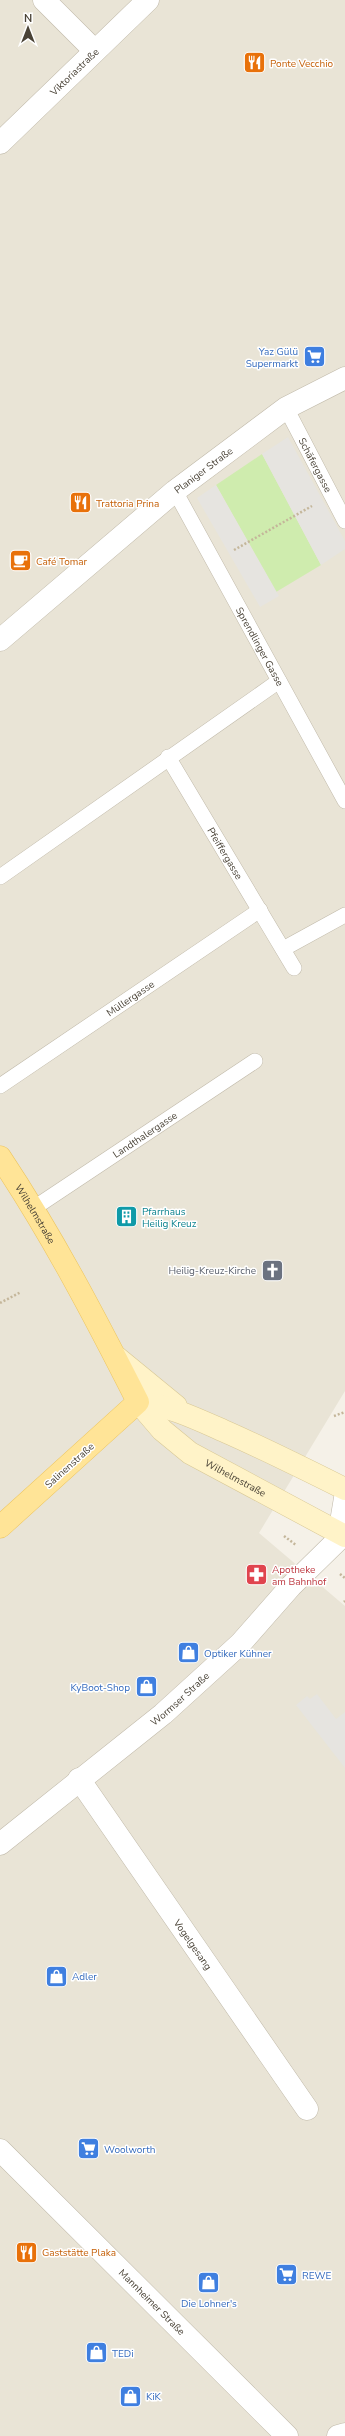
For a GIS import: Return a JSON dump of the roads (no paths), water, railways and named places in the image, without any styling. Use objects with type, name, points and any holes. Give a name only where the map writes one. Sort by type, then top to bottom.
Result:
[{"type":"main road","name":"Wilhelmstraße","points":[[0,1157],[34,1208],[115,1356],[138,1402],[162,1430],[190,1453],[344,1534]]},
{"type":"main road","name":"Wilhelmstraße","points":[[115,1356],[188,1416]]},
{"type":"main road","name":"Wilhelmstraße","points":[[138,1402],[151,1403],[188,1416],[268,1451],[345,1489]]},
{"type":"main road","name":"Salinenstraße","points":[[0,1527],[138,1402]]},
{"type":"street","points":[[44,0],[94,50]]},
{"type":"street","name":"Viktoriastraße","points":[[0,143],[94,50],[148,0]]},
{"type":"street","name":"Planiger Straße","points":[[0,640],[176,491],[286,408],[345,378]]},
{"type":"street","points":[[344,1534],[341,1522],[345,1498]]},
{"type":"street","name":"Wormser Straße","points":[[0,1844],[79,1779],[163,1714],[240,1644],[291,1586],[344,1534]]},
{"type":"street","name":"Vogelgesang","points":[[79,1779],[307,2109]]},
{"type":"street","name":"Mannheimer Straße","points":[[0,2150],[287,2436]]},
{"type":"street","points":[[338,2436],[345,2434]]},
{"type":"lane","name":"Schäfergasse","points":[[286,408],[345,521]]},
{"type":"lane","name":"Sprendlinger Gasse","points":[[176,491],[345,801]]},
{"type":"lane","points":[[0,877],[279,680]]},
{"type":"lane","name":"Pfeiffergasse","points":[[168,757],[294,968]]},
{"type":"lane","name":"Müllergasse","points":[[0,1086],[260,910]]},
{"type":"lane","points":[[283,949],[345,915]]},
{"type":"lane","name":"Landthalergasse","points":[[34,1208],[255,1061]]},
{"type":"place","name":"Ponte Vecchio","points":[[254,63]]},
{"type":"place","name":"Yaz Gülü Supermarkt","points":[[314,357]]},
{"type":"place","name":"Trattoria Prina","points":[[80,503]]},
{"type":"place","name":"Café Tomar","points":[[21,561]]},
{"type":"place","name":"Pfarrhaus Heilig Kreuz","points":[[127,1217]]},
{"type":"place","name":"Heilig-Kreuz-Kirche","points":[[272,1270]]},
{"type":"place","name":"Apotheke am Bahnhof","points":[[257,1575]]},
{"type":"place","name":"Optiker Kühner","points":[[188,1653]]},
{"type":"place","name":"KyBoot-Shop","points":[[146,1687]]},
{"type":"place","name":"Adler","points":[[57,1976]]},
{"type":"place","name":"Woolworth","points":[[89,2149]]},
{"type":"place","name":"Gaststätte Plaka","points":[[27,2252]]},
{"type":"place","name":"REWE","points":[[286,2275]]},
{"type":"place","name":"Die Lohner's","points":[[209,2283]]},
{"type":"place","name":"TEDi","points":[[97,2353]]},
{"type":"place","name":"KiK","points":[[131,2396]]}]
